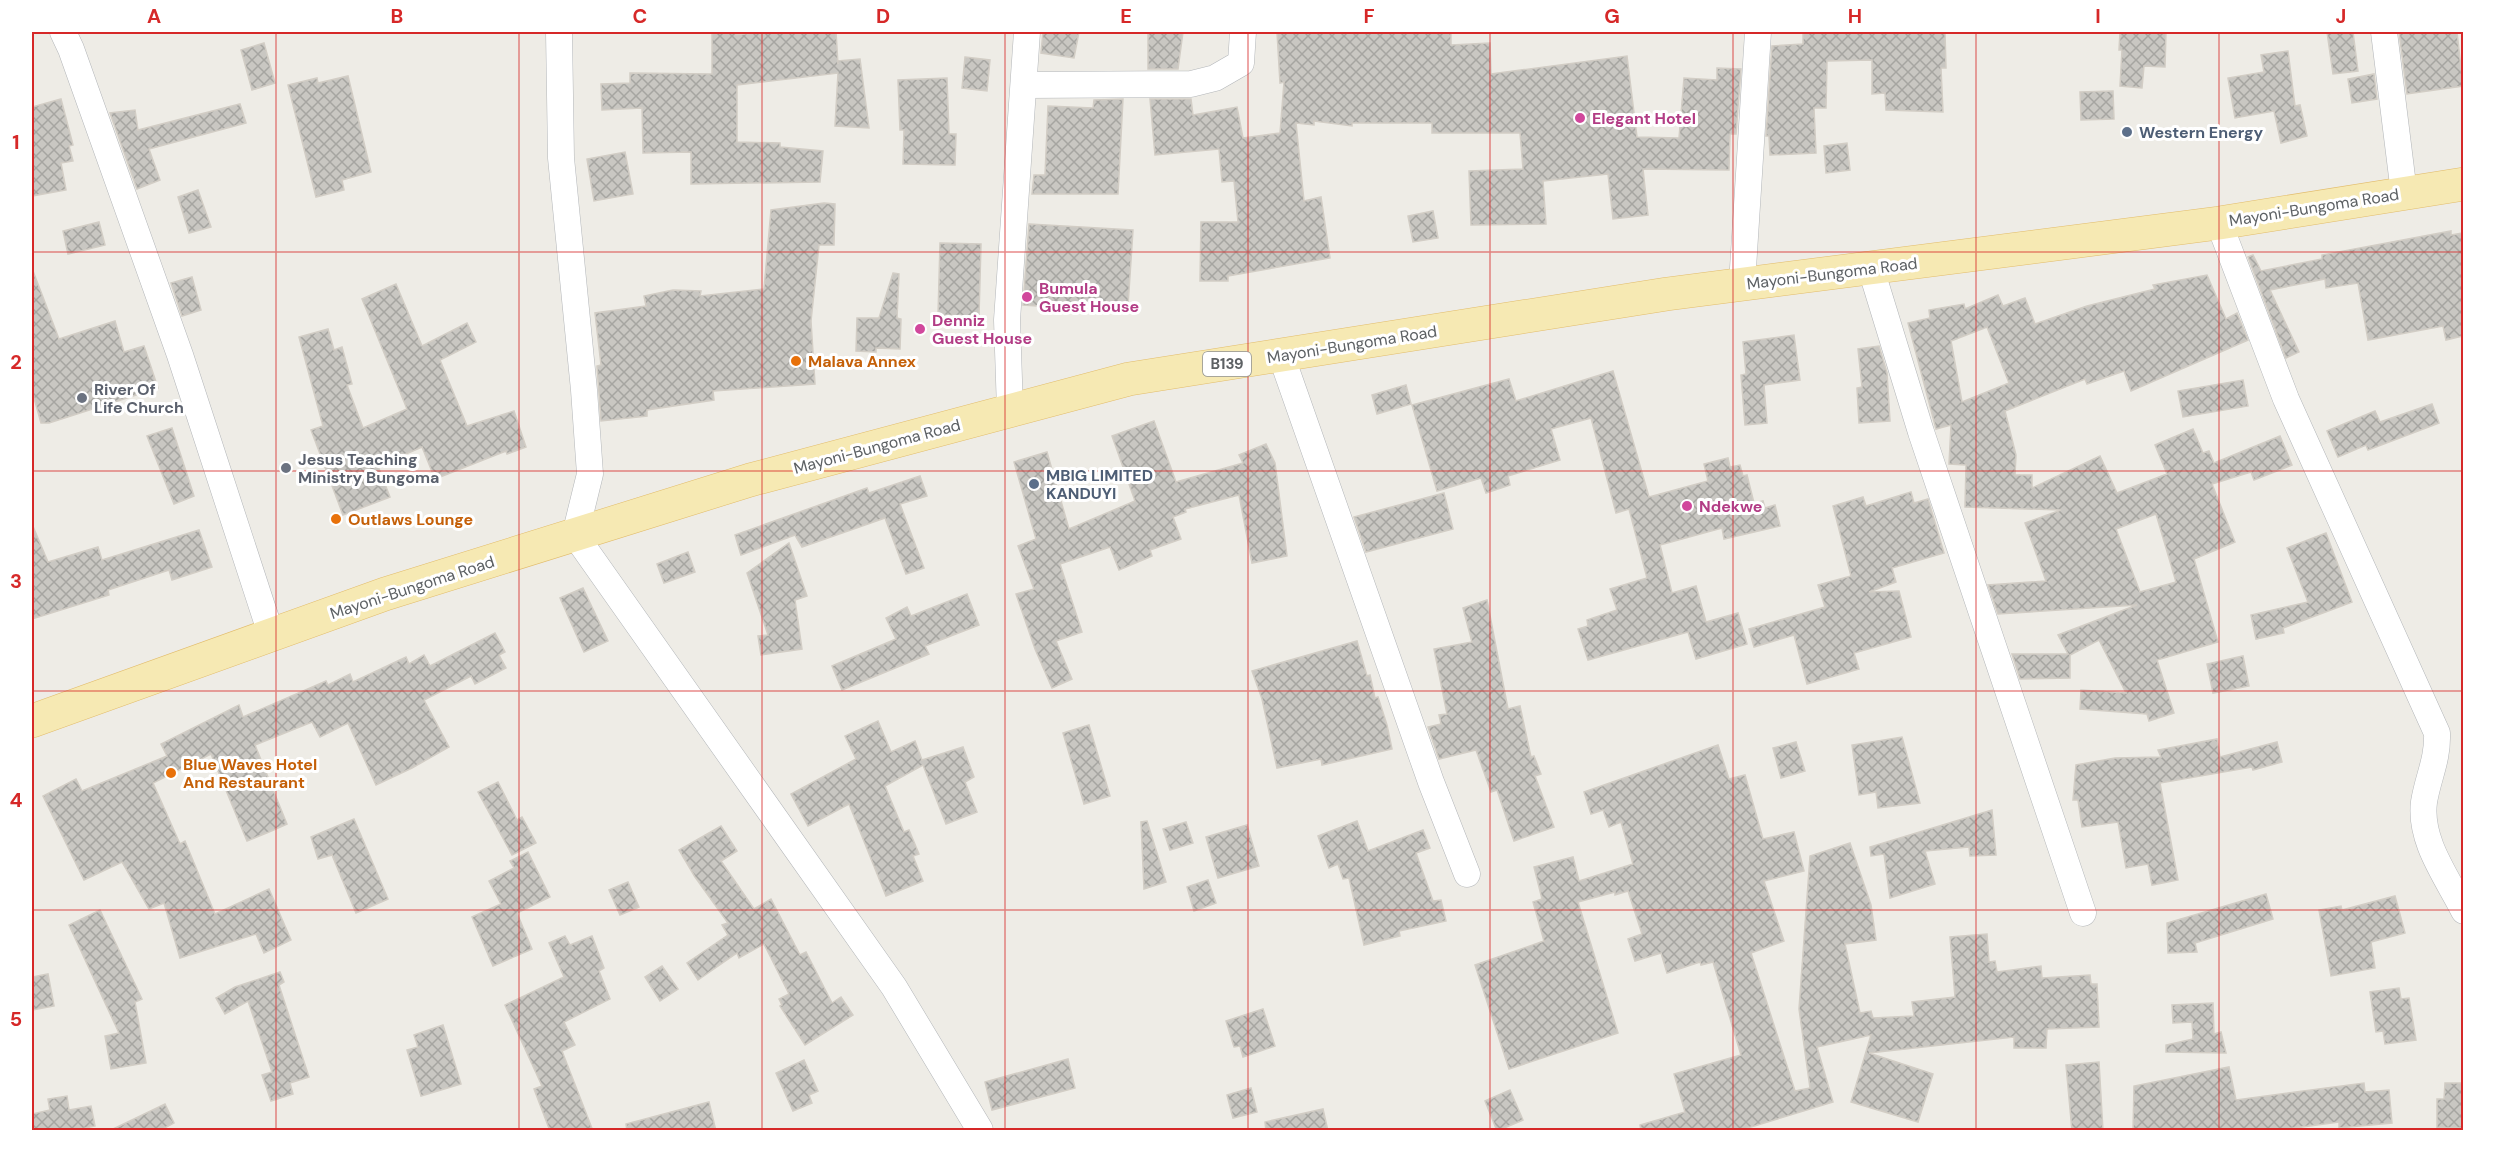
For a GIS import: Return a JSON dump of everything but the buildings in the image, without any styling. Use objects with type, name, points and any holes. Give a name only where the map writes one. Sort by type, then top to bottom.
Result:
[{"type":"main road","name":"Mayoni-Bungoma Road","points":[[32,721],[385,594],[750,480],[1129,379],[1742,284],[2219,223],[2463,184]]},
{"type":"street","points":[[63,32],[176,344],[272,633]]},
{"type":"street","points":[[559,32],[561,158],[590,474],[575,535],[894,987],[980,1131]]},
{"type":"street","points":[[1010,410],[1007,320],[1027,32]]},
{"type":"street","points":[[1025,85],[1191,84],[1215,78],[1241,63],[1244,32]]},
{"type":"street","points":[[1742,284],[1758,32]]},
{"type":"street","points":[[2384,32],[2404,193]]},
{"type":"street","points":[[2219,223],[2286,399],[2437,733],[2438,752],[2424,800],[2423,823],[2429,843],[2463,910]]},
{"type":"street","points":[[1871,269],[1921,432],[2083,913]]},
{"type":"street","points":[[1281,355],[1427,771],[1467,874]]},
{"type":"place","name":"Elegant Hotel","points":[[1580,118]]},
{"type":"place","name":"Western Energy","points":[[2127,132]]},
{"type":"place","name":"Bumula Guest House","points":[[1027,297]]},
{"type":"place","name":"Denniz Guest House","points":[[920,329]]},
{"type":"place","name":"Malava Annex","points":[[796,361]]},
{"type":"place","name":"River Of Life Church","points":[[82,398]]},
{"type":"place","name":"Jesus Teaching Ministry Bungoma","points":[[286,468]]},
{"type":"place","name":"MBIG LIMITED KANDUYI","points":[[1034,484]]},
{"type":"place","name":"Ndekwe","points":[[1687,506]]},
{"type":"place","name":"Outlaws Lounge","points":[[336,519]]},
{"type":"place","name":"Blue Waves Hotel And Restaurant","points":[[171,773]]}]
